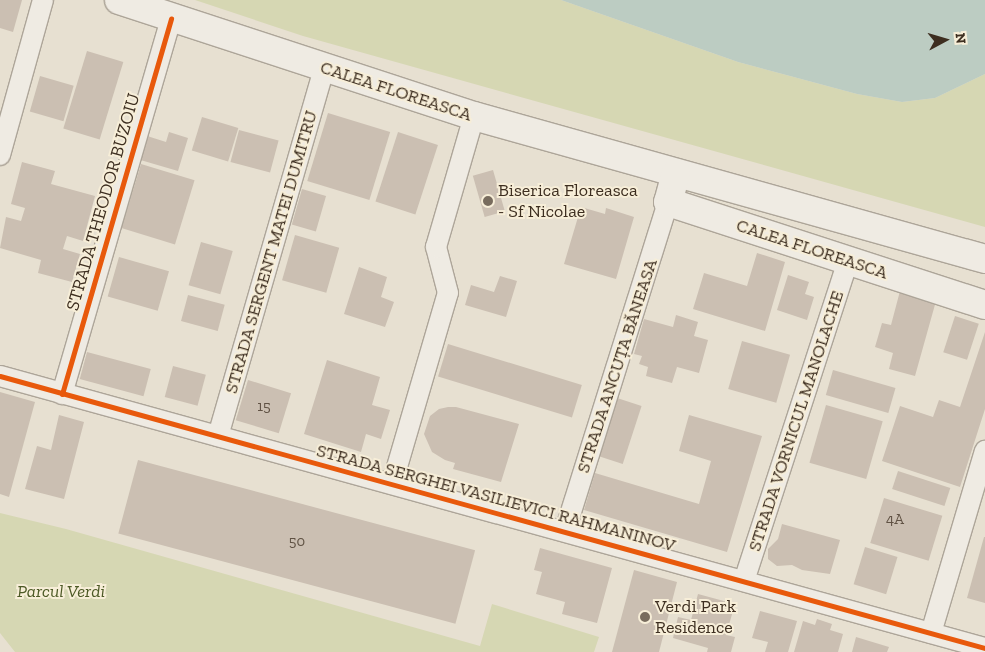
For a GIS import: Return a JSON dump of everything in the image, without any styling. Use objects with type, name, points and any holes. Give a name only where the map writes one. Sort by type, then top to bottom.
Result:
[{"type":"main road","name":"CALEA FLOREASCA","points":[[119,0],[474,116],[985,259]]},
{"type":"main road","points":[[680,206],[683,175]]},
{"type":"main road","name":"CALEA FLOREASCA","points":[[680,206],[985,305]]},
{"type":"street","points":[[0,155],[43,0]]},
{"type":"street","name":"STRADA THEODOR BUZOIU","points":[[62,394],[172,18]]},
{"type":"street","name":"STRADA SERGENT MATEI DUMITRU","points":[[218,436],[324,68]]},
{"type":"street","points":[[392,484],[448,292],[436,247],[474,116]]},
{"type":"street","name":"STRADA ANCUȚA BĂNEASA","points":[[565,531],[680,206]]},
{"type":"street","name":"STRADA VORNICUL MANOLACHE","points":[[744,581],[848,261]]},
{"type":"street","name":"STRADA SERGHEI VASILIEVICI RAHMANINOV","points":[[0,376],[985,648]]},
{"type":"street","points":[[931,633],[985,451]]},
{"type":"green space","points":[[195,0],[561,0],[738,62],[857,94],[902,102],[935,98],[985,74],[985,227],[303,36]]},
{"type":"green space","name":"Parcul Verdi","points":[[0,513],[66,529],[480,646],[492,604],[599,637],[594,652],[15,652],[0,633]]},
{"type":"shaded area","points":[[561,0],[985,0],[985,74],[935,98],[902,102],[857,94],[738,62]]},
{"type":"building","points":[[0,0],[22,0],[13,32],[0,28]]},
{"type":"building","points":[[87,51],[123,62],[100,140],[63,128]]},
{"type":"building","points":[[40,76],[74,86],[63,121],[30,112]]},
{"type":"building","points":[[328,113],[390,132],[369,200],[307,181]]},
{"type":"building","points":[[202,117],[238,128],[228,162],[192,150]]},
{"type":"building","points":[[239,130],[279,141],[270,172],[230,162]]},
{"type":"building","points":[[169,132],[188,138],[178,171],[137,159],[144,135],[166,142]]},
{"type":"building","points":[[398,132],[438,145],[415,214],[375,201]]},
{"type":"building","points":[[22,162],[55,171],[51,184],[95,196],[83,241],[67,236],[63,249],[80,254],[72,282],[38,273],[41,260],[0,248],[6,217],[21,221],[25,208],[11,204]]},
{"type":"building","points":[[141,164],[195,180],[175,244],[121,228]]},
{"type":"building","points":[[493,170],[505,211],[485,217],[473,176]]},
{"type":"building","points":[[302,189],[326,196],[316,231],[292,225]]},
{"type":"building","points":[[581,207],[605,214],[606,208],[634,217],[616,279],[564,264]]},
{"type":"building","points":[[295,235],[339,248],[326,293],[282,280]]},
{"type":"building","points":[[201,242],[233,251],[220,294],[189,285]]},
{"type":"building","points":[[757,253],[785,262],[765,331],[693,309],[704,273],[747,286]]},
{"type":"building","points":[[119,257],[169,271],[158,311],[108,296]]},
{"type":"building","points":[[359,267],[387,277],[381,297],[394,302],[385,327],[344,314]]},
{"type":"building","points":[[788,275],[809,282],[805,294],[814,297],[807,320],[777,310]]},
{"type":"building","points":[[500,276],[517,281],[506,317],[465,305],[471,285],[494,292]]},
{"type":"building","points":[[900,291],[936,301],[915,376],[889,369],[893,353],[875,347],[882,323],[891,325]]},
{"type":"building","points":[[188,295],[225,305],[218,331],[181,321]]},
{"type":"building","points":[[676,315],[698,322],[694,336],[708,340],[699,373],[677,367],[672,383],[646,376],[648,367],[639,364],[642,356],[634,354],[644,319],[673,327]]},
{"type":"building","points":[[955,316],[979,324],[967,360],[943,352]]},
{"type":"building","points":[[985,332],[985,409],[960,487],[882,461],[900,406],[933,417],[939,400],[960,407]]},
{"type":"building","points":[[742,341],[790,355],[776,403],[728,389]]},
{"type":"building","points":[[448,344],[582,385],[572,417],[438,377]]},
{"type":"building","points":[[87,352],[151,369],[144,396],[80,379]]},
{"type":"building","points":[[327,360],[380,377],[372,405],[390,410],[381,439],[366,434],[361,452],[304,434]]},
{"type":"building","points":[[173,366],[206,375],[198,406],[165,397]]},
{"type":"building","points":[[833,370],[895,388],[888,413],[826,395]]},
{"type":"building","points":[[248,380],[291,393],[279,433],[236,420]]},
{"type":"building","points":[[0,392],[35,402],[9,497],[0,494]]},
{"type":"building","points":[[614,397],[642,406],[623,464],[595,455]]},
{"type":"building","points":[[826,405],[883,421],[866,479],[809,463]]},
{"type":"building","points":[[456,407],[519,424],[501,482],[453,469],[455,463],[445,460],[432,452],[424,434],[430,416],[439,409]]},
{"type":"building","points":[[59,415],[84,422],[64,499],[25,489],[37,446],[51,450]]},
{"type":"building","points":[[689,415],[762,436],[727,552],[584,510],[595,473],[699,504],[711,461],[679,451]]},
{"type":"building","points":[[138,460],[475,550],[455,624],[118,533]]},
{"type":"building","points":[[898,471],[950,488],[944,506],[892,489]]},
{"type":"building","points":[[884,498],[942,516],[929,561],[870,543]]},
{"type":"building","points":[[782,524],[840,540],[830,574],[802,570],[792,565],[777,566],[768,559],[768,549],[778,539]]},
{"type":"building","points":[[985,537],[985,603],[967,598]]},
{"type":"building","points":[[865,547],[898,557],[886,594],[854,584]]},
{"type":"building","points":[[540,548],[612,568],[597,623],[562,614],[565,602],[536,594],[542,572],[534,570]]},
{"type":"building","name":"Verdi Park Residence","points":[[634,570],[677,582],[659,652],[612,652]]},
{"type":"building","points":[[698,594],[735,604],[726,635],[735,637],[731,652],[707,652],[708,648],[673,638],[678,617],[691,620]]},
{"type":"building","points":[[760,611],[797,621],[788,652],[765,652],[768,642],[752,638]]},
{"type":"building","points":[[817,619],[832,624],[830,630],[843,634],[838,652],[794,652],[803,621],[815,625]]},
{"type":"building","points":[[856,637],[889,647],[887,652],[852,652]]},
{"type":"cycle path","points":[[62,394],[171,18]]},
{"type":"cycle path","points":[[0,376],[985,648]]},
{"type":"place","name":"Biserica Floreasca - Sf Nicolae","points":[[488,201]]},
{"type":"place","name":"Verdi Park Residence","points":[[645,617]]}]
